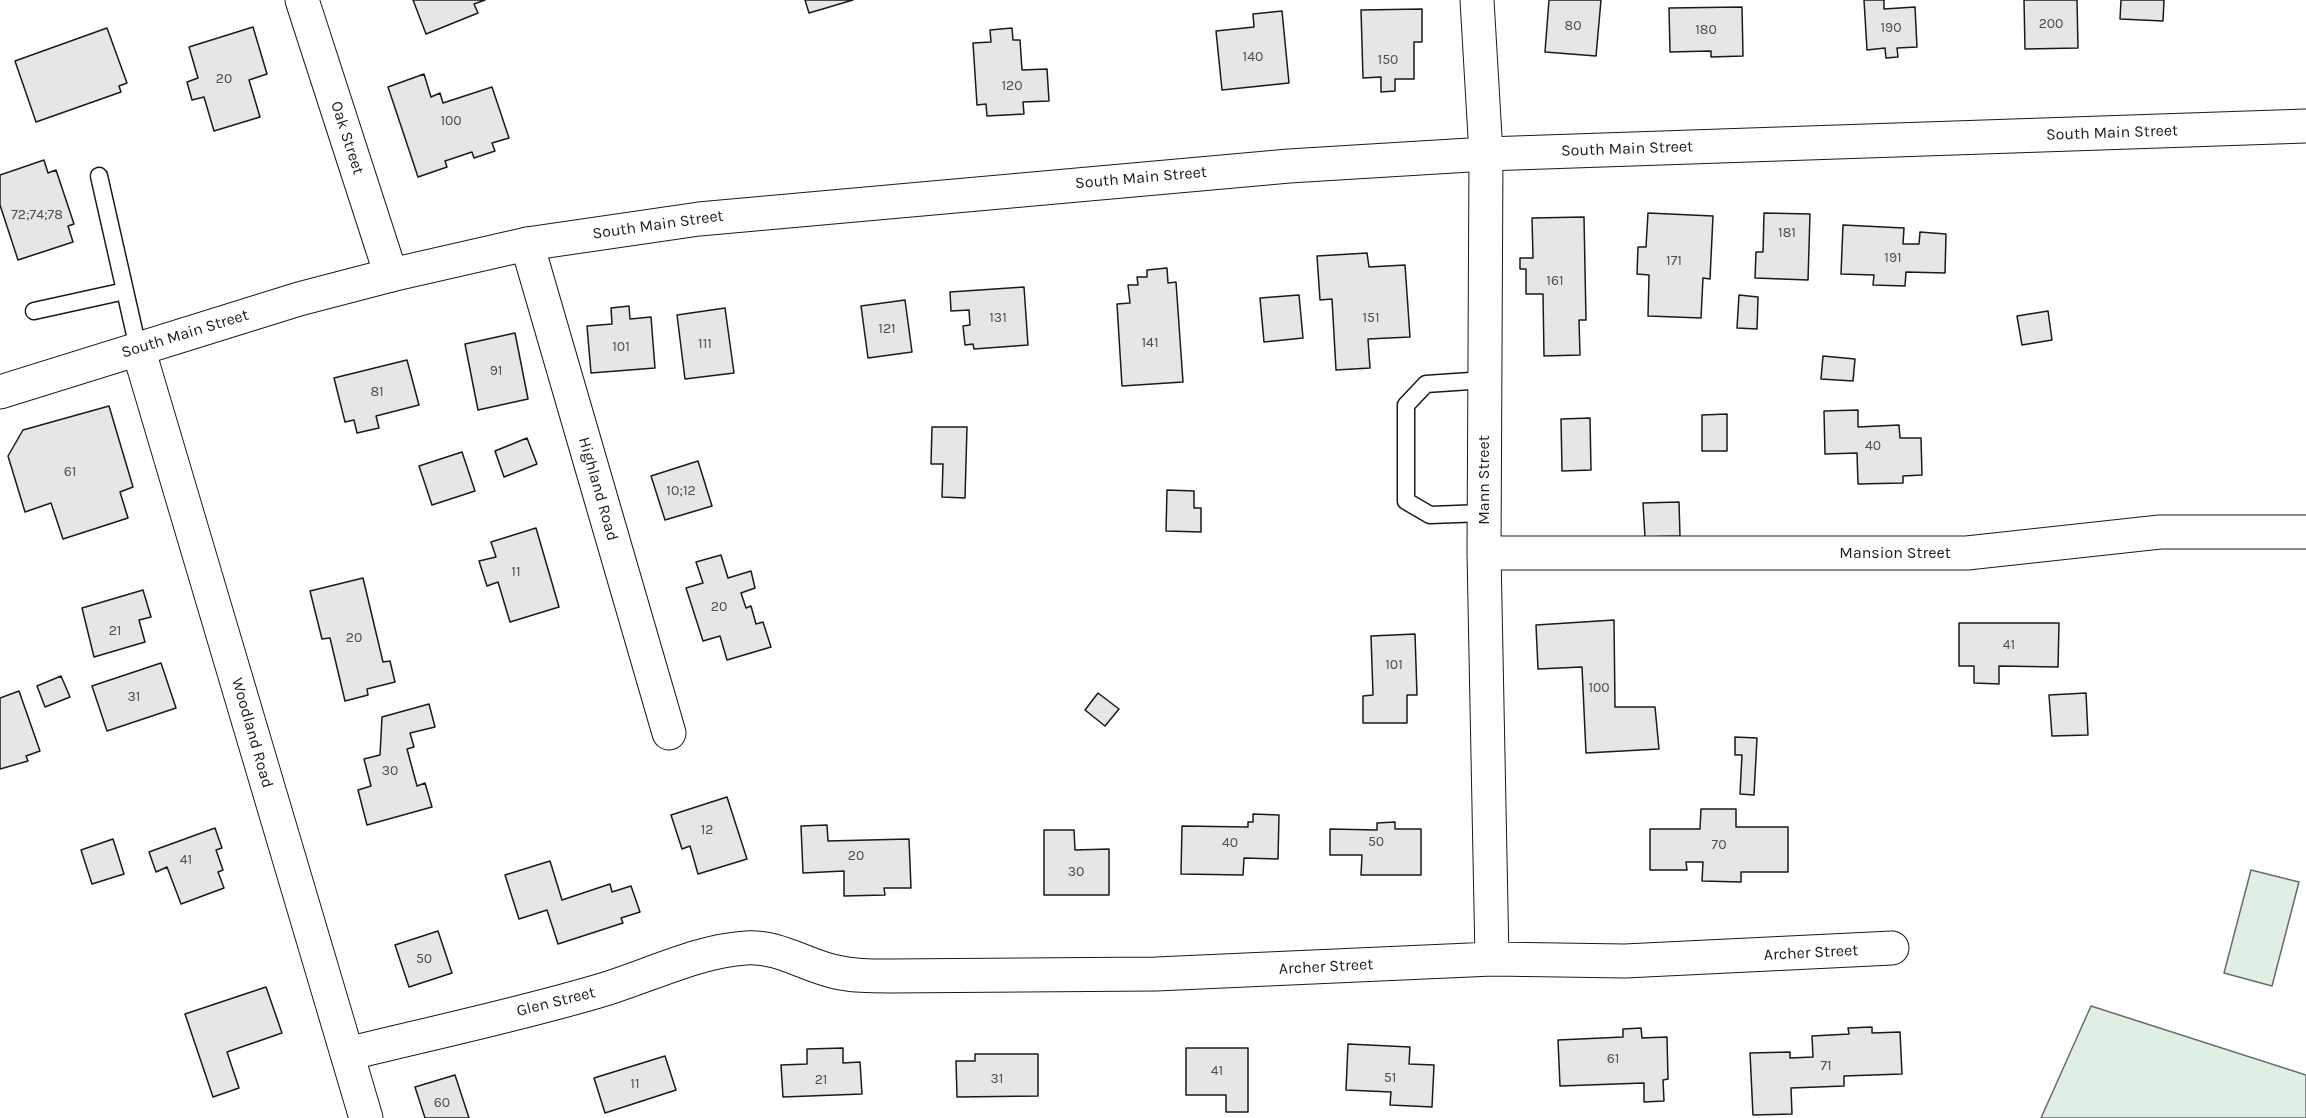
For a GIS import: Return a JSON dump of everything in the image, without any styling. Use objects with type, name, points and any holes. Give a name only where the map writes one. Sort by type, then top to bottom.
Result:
[{"type":"street","name":"Oak Street","points":[[302,0],[391,275]]},
{"type":"street","name":"Mann Street","points":[[1477,0],[1486,154],[1484,553],[1492,959]]},
{"type":"street","name":"South Main Street","points":[[0,392],[299,299],[391,275],[527,244],[699,219],[884,200],[1289,166],[1486,154],[2306,126]]},
{"type":"street","name":"Highland Road","points":[[527,244],[669,733]]},
{"type":"street","name":"Woodland Road","points":[[138,348],[366,1118]]},
{"type":"street","name":"Mansion Street","points":[[1484,553],[1966,554],[2160,531],[2306,532]]},
{"type":"street","name":"Glen Street","points":[[347,1054],[601,990],[721,952],[764,947]]},
{"type":"street","name":"Archer Street","points":[[764,947],[782,951],[833,972],[856,976],[1156,974],[1492,959],[1625,961],[1892,948]]},
{"type":"lane","points":[[99,176],[138,348]]},
{"type":"lane","points":[[34,311],[125,291]]},
{"type":"lane","points":[[1484,513],[1430,515],[1406,501],[1406,405],[1426,384],[1485,380]]},
{"type":"green space","points":[[2251,870],[2299,882],[2272,986],[2224,973]]},
{"type":"green space","points":[[2091,1006],[2306,1075],[2306,1118],[2041,1118]]},
{"type":"building","points":[[413,0],[485,0],[474,4],[478,13],[426,34]]},
{"type":"building","points":[[805,0],[853,0],[809,13]]},
{"type":"building","points":[[1549,0],[1601,0],[1596,56],[1545,52]]},
{"type":"building","points":[[1864,0],[1884,0],[1884,9],[1915,7],[1917,47],[1897,48],[1898,57],[1886,58],[1885,48],[1867,50]]},
{"type":"building","points":[[2024,0],[2077,0],[2078,48],[2025,49]]},
{"type":"building","points":[[2121,0],[2164,0],[2163,21],[2120,19]]},
{"type":"building","points":[[1742,7],[1743,56],[1711,57],[1711,51],[1670,52],[1669,8]]},
{"type":"building","points":[[1422,9],[1422,42],[1414,42],[1414,79],[1395,79],[1395,91],[1381,92],[1381,77],[1363,78],[1361,10]]},
{"type":"building","points":[[1282,11],[1289,83],[1222,90],[1216,31],[1254,27],[1253,14]]},
{"type":"building","points":[[253,27],[267,74],[249,80],[260,117],[214,131],[204,97],[192,100],[187,82],[198,78],[189,47]]},
{"type":"building","points":[[107,28],[127,83],[119,86],[121,92],[36,122],[15,61]]},
{"type":"building","points":[[1012,28],[1013,40],[1020,40],[1022,70],[1047,69],[1049,101],[1023,102],[1024,114],[987,116],[986,104],[977,105],[973,43],[991,42],[990,30]]},
{"type":"building","points":[[424,74],[431,97],[440,93],[443,103],[492,87],[509,138],[492,143],[495,151],[474,158],[472,152],[445,161],[447,167],[418,177],[388,87]]},
{"type":"building","points":[[44,160],[48,173],[56,170],[74,224],[68,226],[73,242],[18,260],[0,205],[0,175]]},
{"type":"building","points":[[1648,213],[1713,216],[1710,279],[1703,278],[1701,318],[1648,316],[1649,275],[1637,274],[1638,247],[1646,247]]},
{"type":"building","points":[[1764,213],[1810,214],[1808,280],[1755,278],[1756,252],[1763,252]]},
{"type":"building","points":[[1584,217],[1586,320],[1579,320],[1580,355],[1544,356],[1543,294],[1526,294],[1526,269],[1520,269],[1520,258],[1533,258],[1532,218]]},
{"type":"building","points":[[1843,225],[1904,228],[1903,244],[1919,244],[1920,232],[1946,234],[1945,273],[1906,272],[1905,286],[1873,285],[1874,275],[1841,274]]},
{"type":"building","points":[[1367,253],[1369,267],[1405,265],[1410,337],[1368,339],[1370,368],[1336,370],[1332,299],[1320,300],[1317,256]]},
{"type":"building","points":[[1167,268],[1168,283],[1176,282],[1183,382],[1122,386],[1117,304],[1130,303],[1128,285],[1138,285],[1137,277],[1147,277],[1147,270]]},
{"type":"building","points":[[1024,287],[1028,345],[974,349],[973,344],[965,345],[963,326],[970,325],[969,310],[951,311],[950,292]]},
{"type":"building","points":[[1299,295],[1303,338],[1264,342],[1260,298]]},
{"type":"building","points":[[1739,295],[1758,297],[1757,329],[1737,328]]},
{"type":"building","points":[[905,300],[912,352],[868,358],[861,306]]},
{"type":"building","points":[[629,306],[630,319],[651,317],[655,368],[591,373],[587,326],[612,324],[611,308]]},
{"type":"building","points":[[725,308],[734,373],[685,379],[677,315]]},
{"type":"building","points":[[2048,311],[2052,340],[2022,345],[2017,316]]},
{"type":"building","points":[[515,333],[528,399],[478,410],[465,344]]},
{"type":"building","points":[[1823,356],[1855,359],[1853,381],[1821,379]]},
{"type":"building","points":[[407,360],[419,405],[376,416],[379,428],[357,433],[354,420],[345,422],[334,378]]},
{"type":"building","points":[[109,406],[133,487],[120,492],[128,518],[63,539],[51,503],[25,512],[8,456],[23,430]]},
{"type":"building","points":[[1858,410],[1858,427],[1899,425],[1900,438],[1921,438],[1922,475],[1903,476],[1903,483],[1858,484],[1857,453],[1825,454],[1824,411]]},
{"type":"building","points":[[1727,414],[1727,451],[1702,451],[1702,415]]},
{"type":"building","points":[[1590,418],[1591,470],[1562,471],[1561,419]]},
{"type":"building","points":[[932,427],[967,427],[965,498],[942,497],[943,464],[931,464]]},
{"type":"building","points":[[527,438],[537,464],[504,477],[495,451]]},
{"type":"building","points":[[462,452],[475,491],[432,505],[419,466]]},
{"type":"building","points":[[698,461],[712,506],[665,520],[651,476]]},
{"type":"building","points":[[1167,490],[1194,491],[1194,508],[1201,508],[1201,532],[1166,531]]},
{"type":"building","points":[[1679,502],[1680,536],[1645,537],[1643,503]]},
{"type":"building","points":[[536,528],[559,607],[510,622],[498,582],[487,586],[479,561],[496,557],[491,542]]},
{"type":"building","points":[[721,555],[728,578],[751,571],[755,588],[741,593],[746,608],[751,606],[756,624],[763,622],[771,647],[727,660],[720,636],[703,641],[686,588],[703,583],[696,562]]},
{"type":"building","points":[[363,578],[383,662],[390,661],[395,682],[367,689],[368,695],[345,701],[330,638],[322,639],[310,591]]},
{"type":"building","points":[[143,590],[151,617],[139,620],[145,642],[94,657],[82,608]]},
{"type":"building","points":[[1614,620],[1615,707],[1655,707],[1659,749],[1586,753],[1582,667],[1538,669],[1536,625]]},
{"type":"building","points":[[1959,623],[2059,623],[2058,667],[1999,666],[1999,684],[1974,683],[1974,666],[1959,666]]},
{"type":"building","points":[[1415,634],[1417,695],[1407,695],[1407,723],[1363,723],[1363,696],[1373,695],[1371,636]]},
{"type":"building","points":[[161,663],[176,708],[107,731],[92,686]]},
{"type":"building","points":[[61,676],[70,697],[45,707],[37,686]]},
{"type":"building","points":[[19,691],[40,751],[26,756],[28,761],[0,769],[0,698]]},
{"type":"building","points":[[1098,693],[1119,709],[1105,726],[1085,710]]},
{"type":"building","points":[[2086,693],[2088,735],[2052,736],[2049,695]]},
{"type":"building","points":[[429,704],[435,727],[410,733],[414,747],[407,749],[417,786],[425,783],[432,807],[367,825],[358,790],[371,786],[364,759],[380,755],[382,717]]},
{"type":"building","points":[[1735,737],[1757,738],[1754,795],[1740,794],[1742,755],[1735,755]]},
{"type":"building","points":[[727,797],[747,859],[698,874],[690,846],[682,849],[671,815]]},
{"type":"building","points":[[1701,809],[1736,809],[1736,827],[1788,827],[1788,872],[1741,872],[1741,882],[1702,881],[1703,862],[1686,862],[1687,870],[1650,870],[1650,829],[1700,829]]},
{"type":"building","points":[[1253,814],[1279,815],[1278,859],[1244,858],[1243,875],[1181,874],[1182,826],[1248,827],[1248,822],[1253,822]]},
{"type":"building","points":[[1395,822],[1395,829],[1421,829],[1421,875],[1361,875],[1362,855],[1330,855],[1330,829],[1377,830],[1377,823]]},
{"type":"building","points":[[827,825],[828,841],[909,839],[911,888],[884,888],[885,895],[844,896],[844,871],[803,873],[801,826]]},
{"type":"building","points":[[215,828],[222,848],[216,850],[223,870],[218,872],[224,888],[181,904],[167,867],[156,872],[149,852]]},
{"type":"building","points":[[1044,830],[1074,830],[1075,850],[1109,849],[1109,895],[1044,895]]},
{"type":"building","points":[[113,839],[124,874],[92,884],[81,850]]},
{"type":"building","points":[[550,861],[562,900],[610,884],[612,892],[631,886],[640,912],[621,918],[623,923],[558,944],[547,910],[519,919],[505,875]]},
{"type":"building","points":[[438,931],[452,973],[409,987],[395,945]]},
{"type":"building","points":[[266,987],[282,1033],[227,1052],[239,1088],[213,1097],[185,1014]]},
{"type":"building","points":[[1872,1027],[1872,1033],[1900,1032],[1902,1074],[1844,1076],[1844,1086],[1791,1088],[1792,1114],[1753,1115],[1750,1053],[1790,1052],[1790,1058],[1813,1057],[1812,1036],[1849,1034],[1848,1028]]},
{"type":"building","points":[[1641,1028],[1642,1038],[1667,1037],[1668,1079],[1663,1080],[1664,1101],[1644,1102],[1644,1083],[1560,1086],[1558,1040],[1623,1037],[1623,1029]]},
{"type":"building","points":[[1348,1044],[1410,1047],[1409,1064],[1434,1065],[1432,1107],[1390,1105],[1391,1092],[1346,1090]]},
{"type":"building","points":[[843,1048],[843,1063],[860,1062],[862,1094],[783,1097],[781,1065],[807,1064],[807,1049]]},
{"type":"building","points":[[1186,1048],[1248,1048],[1248,1112],[1226,1112],[1226,1095],[1186,1095]]},
{"type":"building","points":[[975,1054],[1038,1054],[1038,1096],[957,1097],[956,1061],[975,1061]]},
{"type":"building","points":[[665,1056],[676,1090],[605,1113],[594,1078]]},
{"type":"building","points":[[455,1075],[469,1118],[425,1118],[415,1087]]}]
